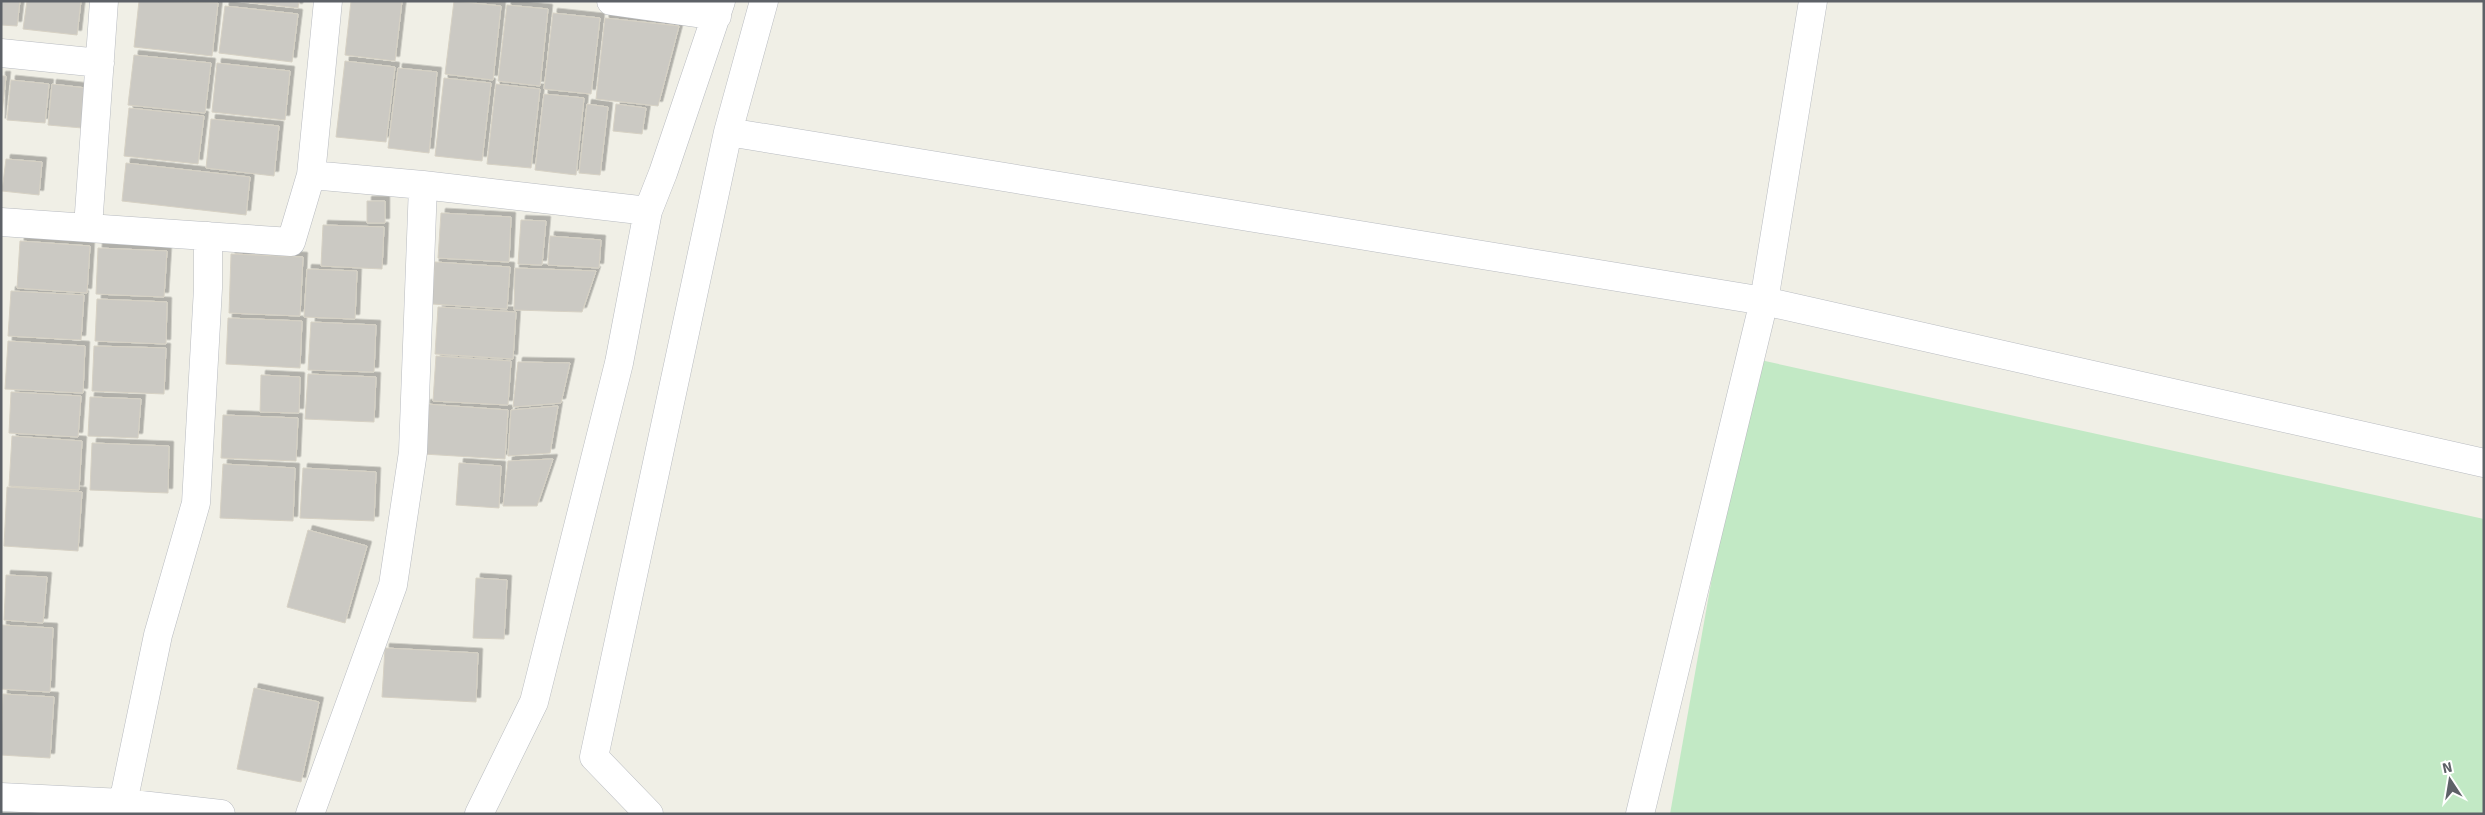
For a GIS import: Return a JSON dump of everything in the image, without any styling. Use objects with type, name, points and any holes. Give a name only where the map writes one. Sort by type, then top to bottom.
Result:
[{"type":"street","points":[[88,227],[104,1]]},
{"type":"street","points":[[1,222],[291,242],[311,174],[328,1]]},
{"type":"street","points":[[479,814],[534,702],[619,363],[648,211],[719,9],[612,1]]},
{"type":"street","points":[[650,814],[594,757],[728,132],[764,1]]},
{"type":"street","points":[[1640,814],[1764,301],[1813,1]]},
{"type":"street","points":[[1,53],[100,62]]},
{"type":"street","points":[[728,132],[1764,301],[2484,463]]},
{"type":"street","points":[[311,174],[648,211]]},
{"type":"street","points":[[310,814],[393,585],[413,452],[423,185]]},
{"type":"street","points":[[123,803],[158,635],[196,503],[208,288],[208,236]]},
{"type":"street","points":[[1,797],[123,803],[220,814]]},
{"type":"green space","points":[[1751,358],[2484,519],[2484,814],[1670,814]]},
{"type":"building","points":[[1,1],[20,1],[17,26],[1,25]]},
{"type":"building","points":[[27,1],[81,1],[77,35],[23,29]]},
{"type":"building","points":[[139,1],[218,3],[212,56],[134,47]]},
{"type":"building","points":[[236,1],[299,1],[298,8]]},
{"type":"building","points":[[351,1],[402,1],[395,61],[345,55]]},
{"type":"building","points":[[454,1],[501,6],[493,80],[445,74]]},
{"type":"building","points":[[507,5],[548,9],[540,86],[498,81]]},
{"type":"building","points":[[225,6],[298,14],[292,62],[219,53]]},
{"type":"building","points":[[553,13],[600,18],[591,94],[544,89]]},
{"type":"building","points":[[605,18],[679,26],[658,106],[596,99]]},
{"type":"building","points":[[134,55],[211,63],[205,113],[128,105]]},
{"type":"building","points":[[345,61],[395,67],[386,142],[336,137]]},
{"type":"building","points":[[217,63],[290,71],[285,120],[212,112]]},
{"type":"building","points":[[398,68],[437,72],[429,153],[388,148]]},
{"type":"building","points":[[1,76],[6,76],[1,123]]},
{"type":"building","points":[[444,78],[491,83],[482,161],[435,156]]},
{"type":"building","points":[[11,80],[49,84],[45,123],[7,120]]},
{"type":"building","points":[[52,84],[86,88],[82,128],[48,125]]},
{"type":"building","points":[[496,84],[540,89],[531,168],[487,164]]},
{"type":"building","points":[[544,94],[584,98],[576,175],[535,170]]},
{"type":"building","points":[[587,104],[608,107],[600,175],[579,173]]},
{"type":"building","points":[[616,104],[646,108],[642,134],[613,131]]},
{"type":"building","points":[[129,108],[204,116],[198,164],[124,156]]},
{"type":"building","points":[[211,119],[279,126],[274,176],[206,168]]},
{"type":"building","points":[[6,159],[42,162],[39,195],[2,191]]},
{"type":"building","points":[[126,163],[250,177],[246,215],[122,201]]},
{"type":"building","points":[[367,201],[385,201],[385,223],[367,223]]},
{"type":"building","points":[[441,213],[511,217],[509,262],[438,258]]},
{"type":"building","points":[[521,220],[546,221],[542,265],[518,264]]},
{"type":"building","points":[[323,225],[384,227],[382,269],[321,266]]},
{"type":"building","points":[[550,236],[601,240],[599,268],[548,265]]},
{"type":"building","points":[[20,241],[90,246],[87,293],[17,288]]},
{"type":"building","points":[[98,248],[167,251],[164,297],[96,294]]},
{"type":"building","points":[[231,254],[303,257],[300,316],[229,313]]},
{"type":"building","points":[[435,262],[510,267],[507,309],[432,304]]},
{"type":"building","points":[[515,268],[596,271],[582,312],[514,310]]},
{"type":"building","points":[[307,269],[357,271],[355,319],[304,317]]},
{"type":"building","points":[[11,291],[84,295],[81,340],[8,336]]},
{"type":"building","points":[[97,299],[167,302],[166,344],[95,341]]},
{"type":"building","points":[[438,307],[516,312],[513,359],[435,354]]},
{"type":"building","points":[[228,318],[302,321],[300,368],[226,364]]},
{"type":"building","points":[[311,322],[376,325],[374,372],[308,370]]},
{"type":"building","points":[[8,341],[85,346],[83,393],[5,389]]},
{"type":"building","points":[[94,346],[166,348],[164,394],[92,391]]},
{"type":"building","points":[[436,356],[511,361],[508,405],[433,401]]},
{"type":"building","points":[[518,362],[570,363],[561,403],[513,407]]},
{"type":"building","points":[[308,374],[376,377],[374,422],[305,419]]},
{"type":"building","points":[[261,375],[300,377],[299,413],[260,412]]},
{"type":"building","points":[[11,392],[81,396],[78,437],[9,433]]},
{"type":"building","points":[[90,397],[141,399],[138,438],[88,436]]},
{"type":"building","points":[[426,404],[508,410],[505,459],[423,454]]},
{"type":"building","points":[[558,406],[550,453],[508,456],[511,410]]},
{"type":"building","points":[[223,415],[298,418],[296,461],[221,458]]},
{"type":"building","points":[[12,436],[82,441],[79,490],[9,486]]},
{"type":"building","points":[[92,443],[169,446],[168,493],[90,490]]},
{"type":"building","points":[[553,459],[537,506],[503,506],[508,461]]},
{"type":"building","points":[[459,463],[501,466],[499,508],[456,505]]},
{"type":"building","points":[[223,464],[295,468],[293,521],[220,518]]},
{"type":"building","points":[[303,468],[376,472],[374,521],[300,518]]},
{"type":"building","points":[[7,487],[82,492],[78,551],[4,546]]},
{"type":"building","points":[[308,530],[367,546],[345,623],[287,607]]},
{"type":"building","points":[[6,575],[47,577],[43,623],[4,620]]},
{"type":"building","points":[[476,578],[507,580],[504,639],[473,638]]},
{"type":"building","points":[[2,625],[53,628],[50,692],[1,689]]},
{"type":"building","points":[[385,648],[478,653],[476,702],[382,697]]},
{"type":"building","points":[[254,688],[319,702],[301,782],[237,769]]},
{"type":"building","points":[[3,694],[54,697],[50,758],[1,755]]}]
